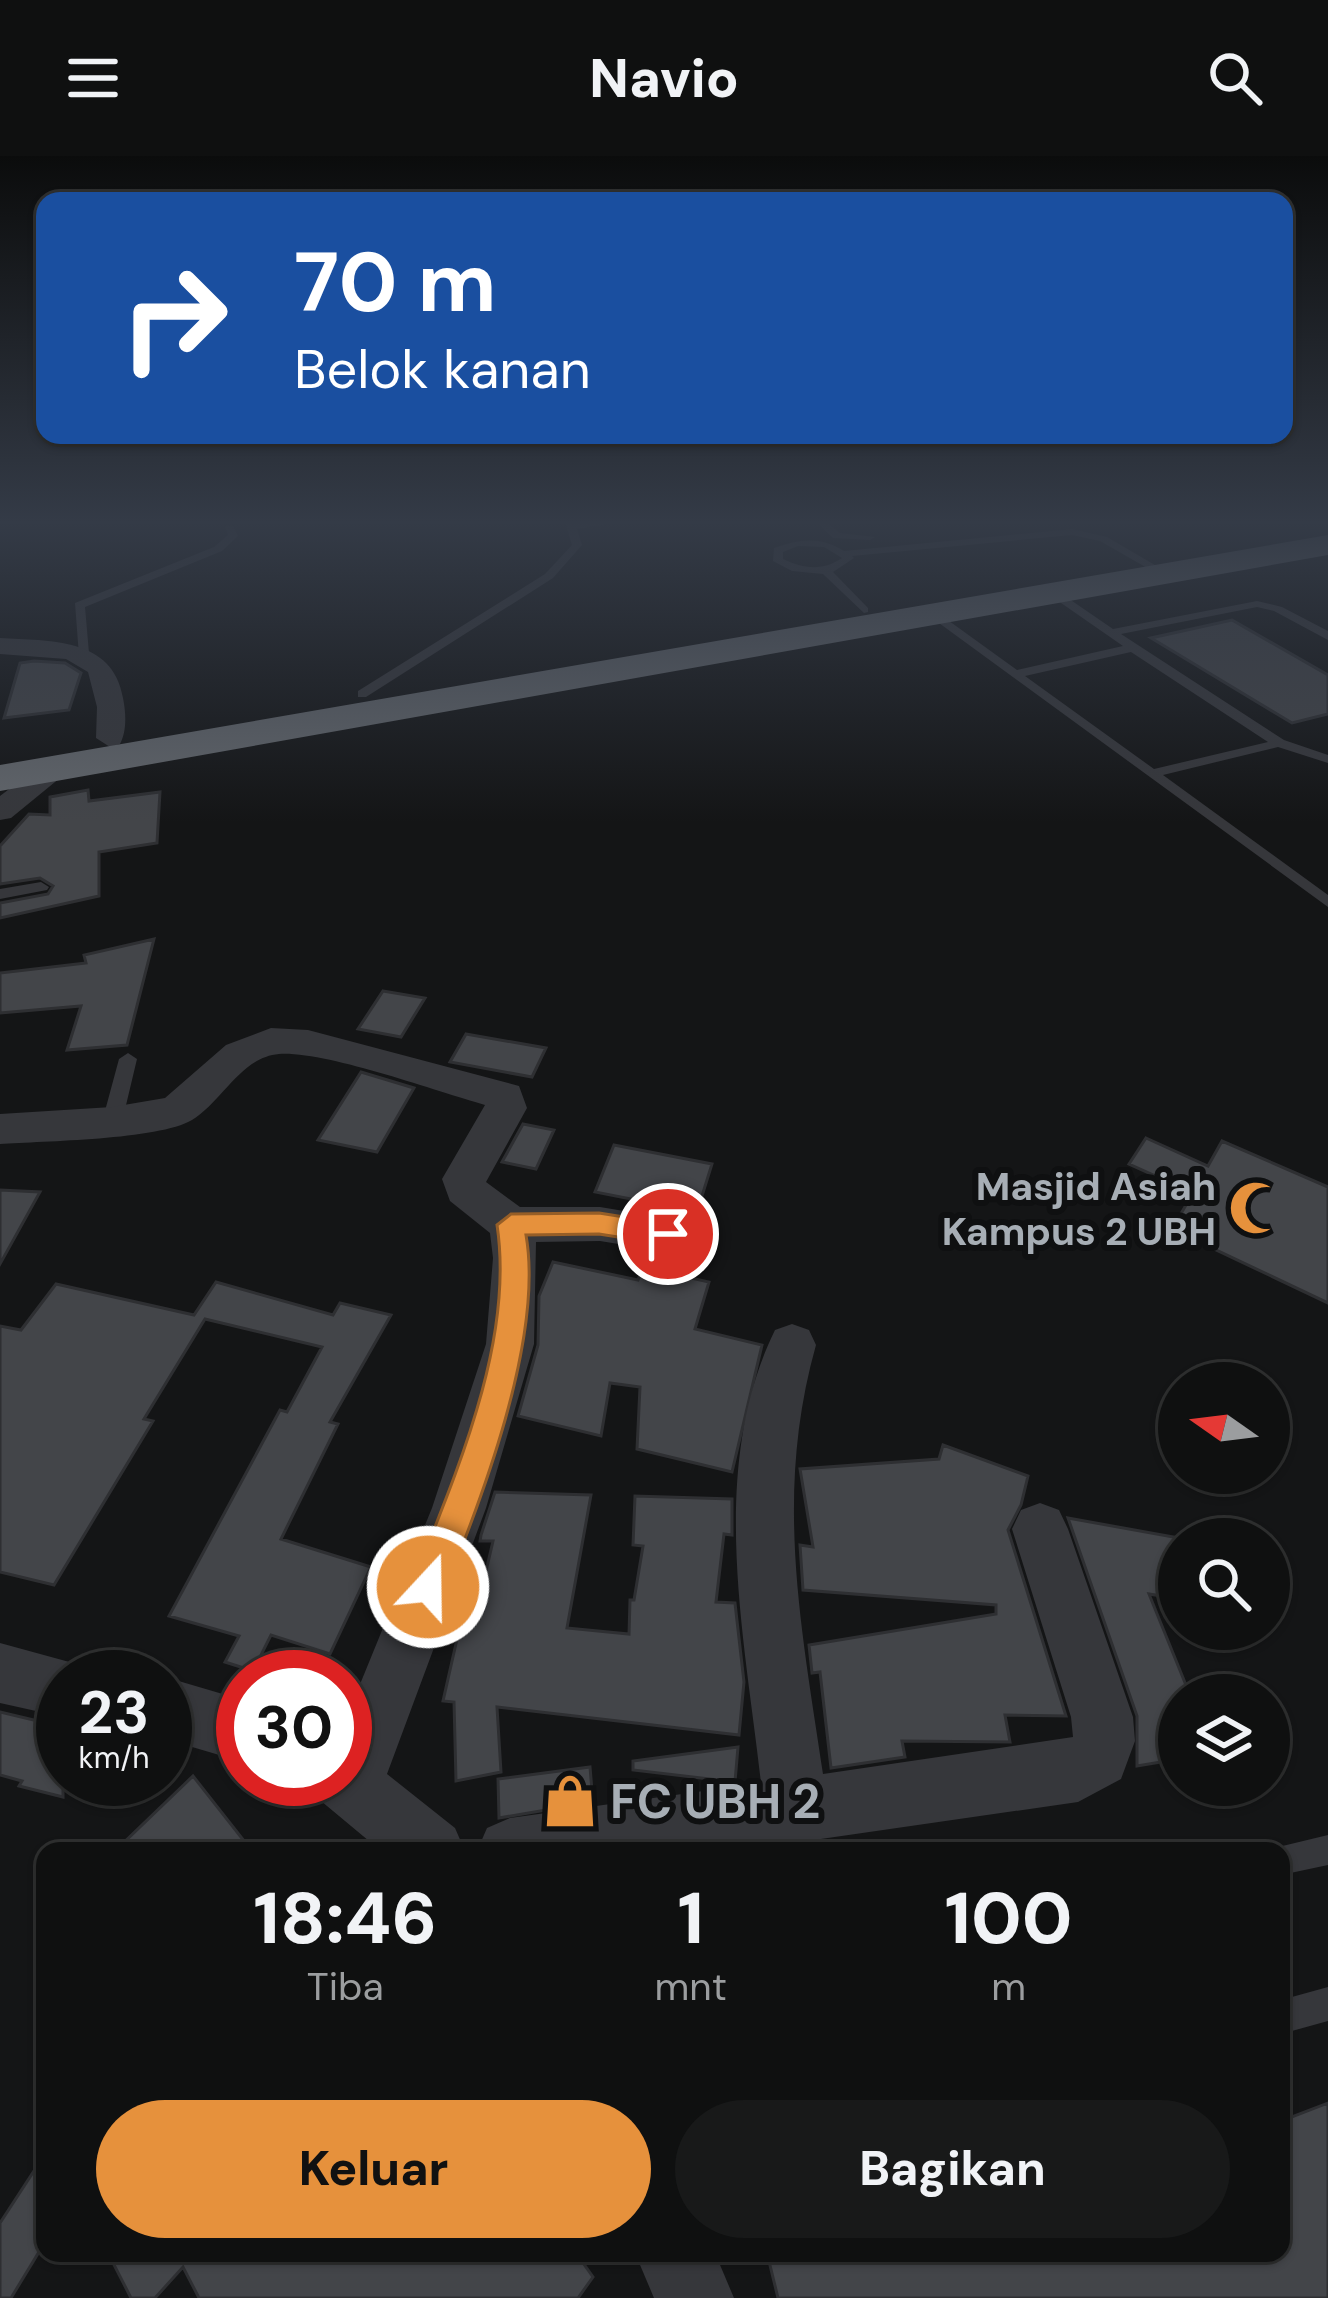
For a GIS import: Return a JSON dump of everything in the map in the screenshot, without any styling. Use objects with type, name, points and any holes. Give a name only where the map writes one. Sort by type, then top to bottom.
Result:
[{"type":"highway","points":[[0,778],[346,703],[797,622]]},
{"type":"highway","points":[[0,759],[110,738],[887,622]]},
{"type":"street","points":[[0,646],[83,652],[105,671],[113,706],[110,738]]},
{"type":"street","points":[[0,811],[56,767]]},
{"type":"street","points":[[0,1129],[112,1123],[178,1110],[240,1054],[271,1041],[308,1043],[505,1096],[506,1108],[466,1173],[465,1189],[511,1225],[599,1223],[674,1234]]},
{"type":"street","points":[[372,1721],[459,1508],[510,1344],[516,1258],[511,1225]]},
{"type":"street","points":[[792,1345],[774,1391],[766,1552],[796,1807]]},
{"type":"street","points":[[590,1842],[796,1807],[1078,1770],[1099,1757],[1104,1741],[1102,1717],[1040,1529]]},
{"type":"street","points":[[0,1673],[36,1681]]},
{"type":"street","points":[[372,1802],[421,1842]]},
{"type":"street","points":[[679,2262],[694,2298]]},
{"type":"lane","points":[[80,622],[83,652]]},
{"type":"lane","points":[[346,703],[476,622]]},
{"type":"lane","points":[[944,622],[1319,886],[1328,902]]},
{"type":"lane","points":[[1095,622],[1279,743],[1328,759]]},
{"type":"lane","points":[[1111,633],[1167,622]]},
{"type":"lane","points":[[1020,674],[1131,648]]},
{"type":"lane","points":[[1153,773],[1279,743]]},
{"type":"lane","points":[[0,894],[41,887]]},
{"type":"lane","points":[[112,1123],[128,1059]]},
{"type":"lane","points":[[1290,1858],[1328,1850]]},
{"type":"lane","points":[[1290,2015],[1328,2004]]},
{"type":"building","points":[[1235,622],[1328,675],[1328,714],[1292,723],[1151,638]]},
{"type":"building","points":[[20,663],[65,663],[81,673],[69,710],[4,718]]},
{"type":"building","points":[[88,790],[89,801],[160,792],[157,843],[99,852],[99,896],[0,918],[0,903],[48,894],[53,886],[40,878],[0,884],[0,846],[29,814],[50,815],[50,797]]},
{"type":"building","points":[[154,939],[127,1045],[67,1050],[81,1006],[0,1013],[0,973],[86,963],[84,955]]},
{"type":"building","points":[[383,991],[425,998],[401,1037],[358,1029]]},
{"type":"building","points":[[466,1034],[546,1048],[532,1077],[450,1062]]},
{"type":"building","points":[[361,1072],[414,1088],[377,1152],[318,1140]]},
{"type":"building","points":[[523,1124],[554,1130],[536,1169],[502,1162]]},
{"type":"building","name":"Masjid Asiah Kampus 2 UBH","points":[[1146,1138],[1208,1166],[1222,1141],[1328,1187],[1328,1303],[1172,1229],[1193,1193],[1129,1164]]},
{"type":"building","points":[[614,1145],[712,1164],[697,1212],[595,1192]]},
{"type":"building","points":[[0,1190],[40,1192],[0,1264]]},
{"type":"building","points":[[553,1262],[638,1280],[643,1267],[709,1282],[695,1329],[762,1345],[732,1472],[637,1449],[640,1387],[610,1383],[601,1436],[518,1416],[538,1345],[539,1296]]},
{"type":"building","points":[[216,1282],[333,1315],[340,1303],[391,1315],[330,1422],[338,1424],[281,1539],[371,1567],[332,1650],[271,1635],[264,1650],[231,1650],[239,1636],[169,1616],[280,1410],[287,1412],[322,1347],[205,1319],[144,1419],[153,1421],[54,1585],[0,1572],[0,1326],[21,1330],[56,1284],[194,1315]]},
{"type":"building","points":[[943,1445],[1028,1476],[1008,1530],[1066,1716],[1005,1715],[1010,1742],[902,1741],[905,1757],[831,1768],[820,1672],[812,1673],[809,1645],[996,1614],[996,1605],[803,1590],[800,1545],[813,1547],[800,1469],[939,1459]]},
{"type":"building","points":[[495,1492],[591,1495],[567,1628],[629,1634],[630,1600],[634,1600],[643,1546],[633,1545],[635,1496],[732,1499],[732,1535],[724,1534],[716,1602],[735,1603],[744,1682],[739,1735],[497,1707],[501,1772],[456,1781],[454,1702],[443,1701],[462,1617],[475,1618],[493,1541],[480,1541]]},
{"type":"building","points":[[1068,1518],[1158,1534],[1158,1596],[1149,1594],[1158,1616],[1158,1650],[1172,1650],[1181,1674],[1158,1674],[1158,1762],[1137,1766],[1137,1716]]},
{"type":"building","points":[[0,1712],[36,1721],[36,1790],[0,1775]]},
{"type":"building","points":[[738,1747],[735,1782],[633,1770],[633,1761]]},
{"type":"building","points":[[590,1767],[593,1802],[499,1818],[498,1779]]},
{"type":"building","points":[[193,1776],[245,1842],[124,1842],[162,1806],[192,1806]]},
{"type":"building","points":[[1328,2103],[1328,2298],[778,2298],[769,2262],[1290,2262],[1290,2118]]},
{"type":"building","points":[[36,2168],[36,2257],[11,2298],[0,2298],[0,2223]]},
{"type":"building","points":[[113,2262],[582,2262],[593,2277],[578,2298],[199,2298],[183,2267],[155,2298],[131,2298]]},
{"type":"place","name":"Masjid Asiah Kampus 2 UBH","points":[[1256,1208]]},
{"type":"place","name":"FC UBH 2","points":[[570,1801]]},
{"type":"route","points":[[428,1587],[459,1508],[510,1344],[516,1258],[511,1225],[599,1223],[668,1234]]}]
